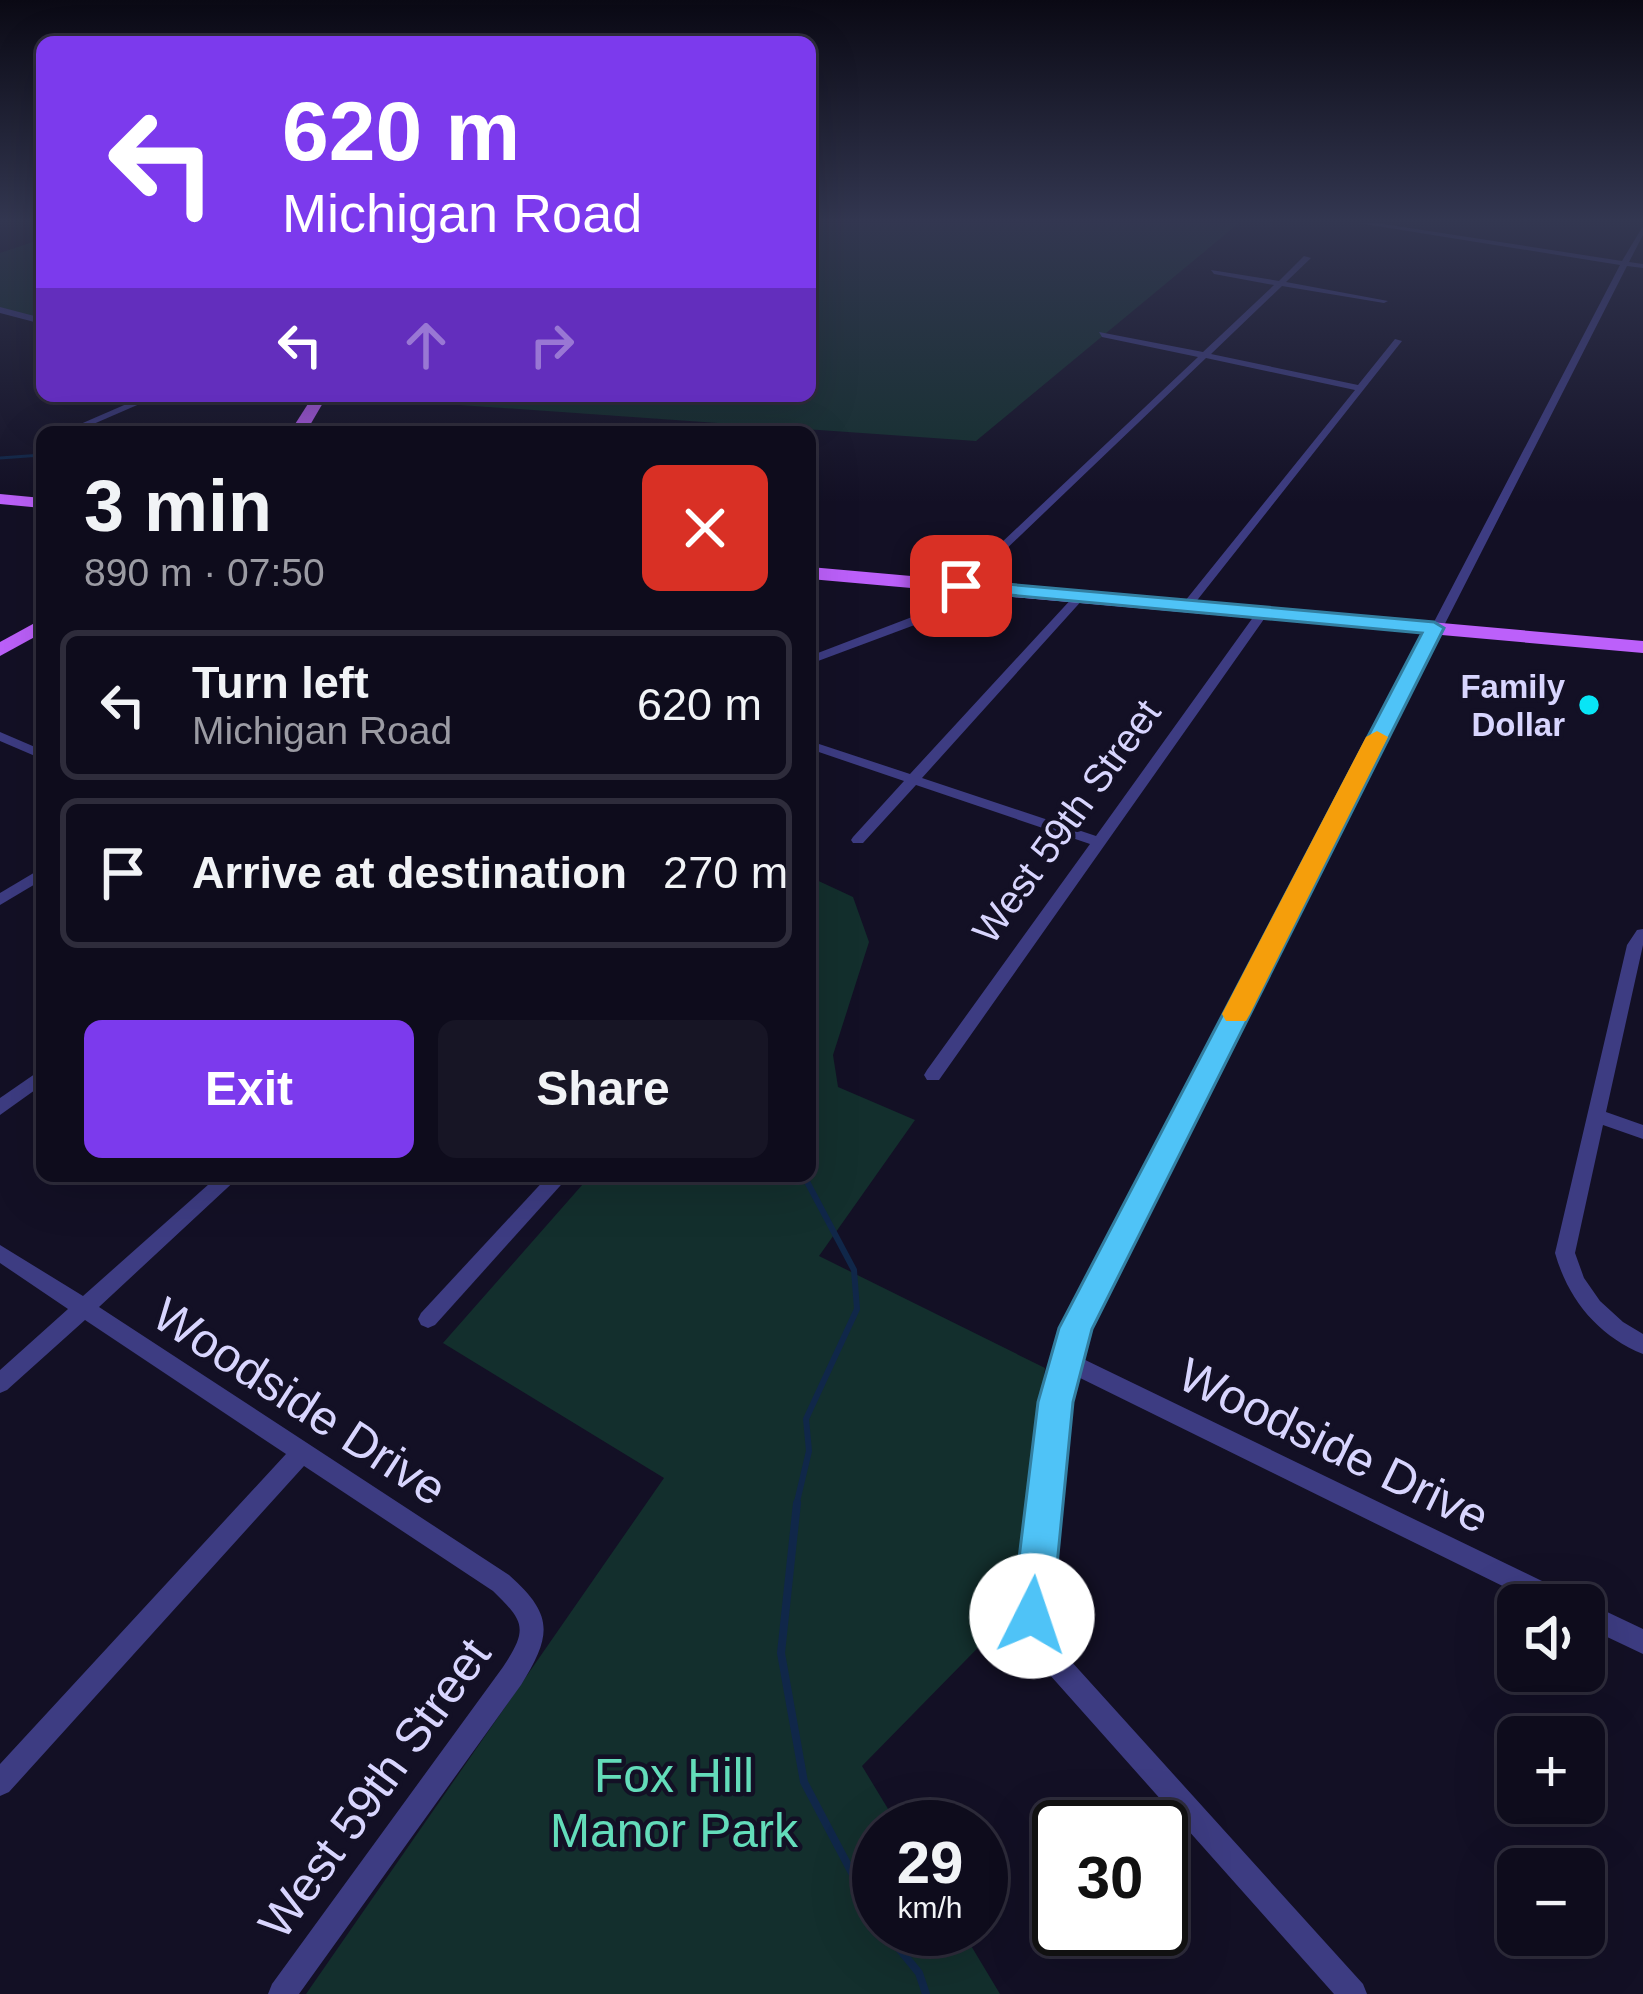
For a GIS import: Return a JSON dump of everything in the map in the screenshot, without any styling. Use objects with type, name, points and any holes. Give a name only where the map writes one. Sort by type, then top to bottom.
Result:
[{"type":"main road","points":[[0,499],[36,502]]},
{"type":"main road","points":[[816,574],[1643,647]]},
{"type":"main road","points":[[0,650],[36,629]]},
{"type":"street","points":[[816,658],[916,620],[961,586],[1245,316]]},
{"type":"street","points":[[1353,1994],[1052,1661],[1039,1640],[1030,1600],[1065,1360],[1086,1307],[1434,628],[1605,316]]},
{"type":"street","points":[[1102,334],[1360,388]]},
{"type":"street","points":[[1187,606],[1398,341]]},
{"type":"street","points":[[81,426],[139,402]]},
{"type":"street","points":[[858,840],[1079,596]]},
{"type":"street","name":"West 59th Street","points":[[933,1075],[1263,613]]},
{"type":"street","points":[[0,736],[36,752]]},
{"type":"street","points":[[816,747],[1099,842]]},
{"type":"street","points":[[0,900],[36,877]]},
{"type":"street","points":[[1643,934],[1634,945],[1565,1253],[1582,1297],[1609,1324],[1643,1345]]},
{"type":"street","points":[[0,1108],[36,1081]]},
{"type":"street","points":[[1595,1115],[1643,1132]]},
{"type":"street","points":[[0,1383],[225,1182]]},
{"type":"street","points":[[428,1318],[554,1182]]},
{"type":"street","name":"Woodside Drive","points":[[0,1253],[501,1583],[527,1606],[536,1633]]},
{"type":"street","name":"Woodside Drive","points":[[1065,1360],[1524,1584]]},
{"type":"street","points":[[0,1783],[300,1454]]},
{"type":"street","points":[[1605,1623],[1643,1642]]},
{"type":"street","name":"West 59th Street","points":[[282,1994],[512,1676],[536,1633]]},
{"type":"green space","points":[[816,316],[1127,316],[976,441],[816,430],[816,426],[417,402],[816,402]]},
{"type":"green space","name":"Fox Hill Manor Park","points":[[816,880],[853,897],[869,942],[833,1055],[838,1087],[915,1120],[819,1256],[1045,1368],[1014,1611],[862,1766],[883,1800],[852,1800],[852,1956],[977,1956],[1000,1994],[306,1994],[664,1478],[443,1343],[585,1182],[816,1182]]},
{"type":"waterway","points":[[0,458],[36,455]]},
{"type":"waterway","points":[[796,1506],[809,1451],[806,1419],[857,1309],[854,1270],[807,1182]]},
{"type":"waterway","points":[[797,1503],[781,1653],[804,1782],[852,1873]]},
{"type":"waterway","points":[[905,1956],[919,1973],[926,1994]]},
{"type":"slow traffic","points":[[1236,1014],[1377,737]]},
{"type":"place","name":"Family Dollar","points":[[1589,705]]},
{"type":"route","points":[[961,586],[1434,628],[1076,1328],[1055,1402],[1030,1600],[1032,1616]]}]
